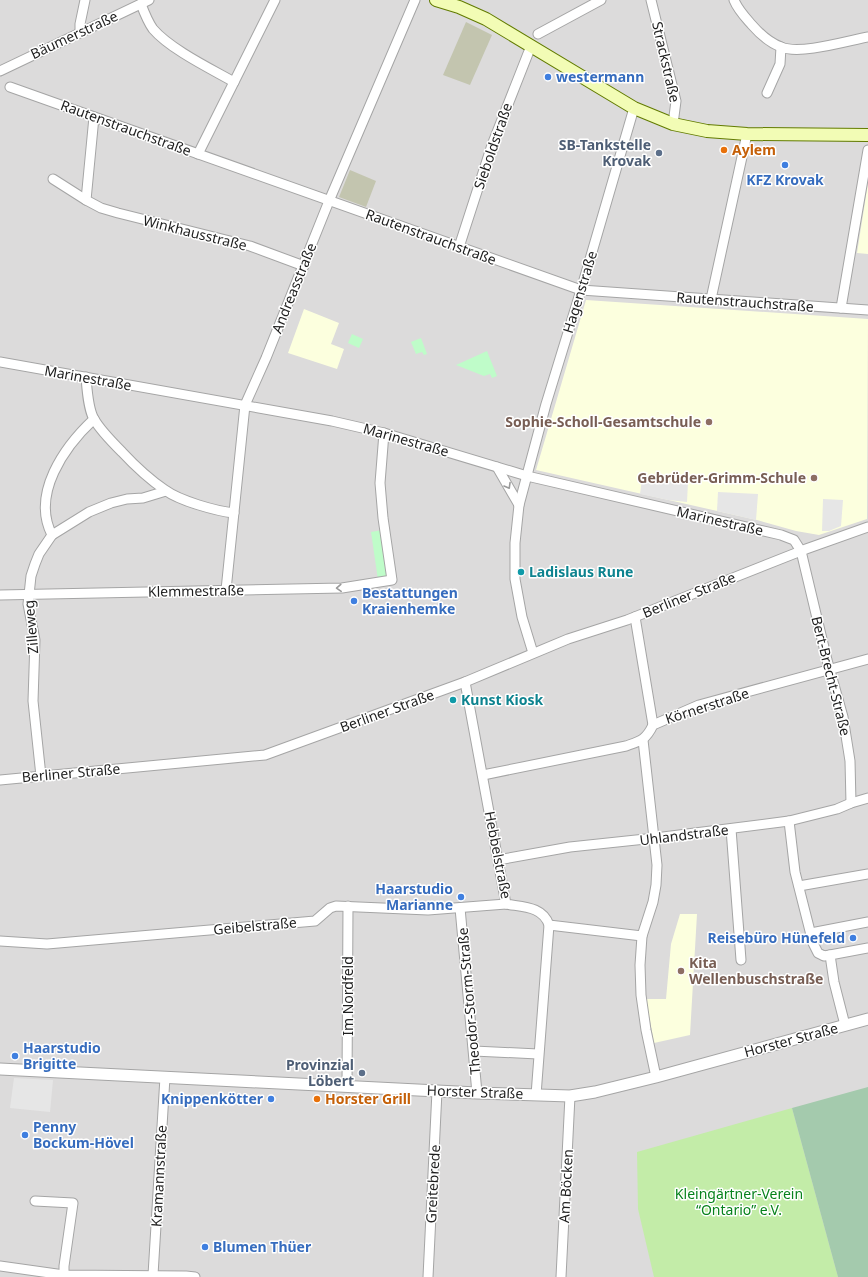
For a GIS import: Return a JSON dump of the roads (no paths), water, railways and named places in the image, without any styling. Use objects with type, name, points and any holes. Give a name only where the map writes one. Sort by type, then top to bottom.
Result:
[{"type":"main road","points":[[436,0],[472,12],[634,108],[673,124],[690,129],[747,134],[868,135]]},
{"type":"street","points":[[80,32],[80,24],[85,0]]},
{"type":"street","points":[[198,154],[275,0]]},
{"type":"street","name":"Andreasstraße","points":[[226,590],[245,405],[414,0]]},
{"type":"street","points":[[538,34],[601,0]]},
{"type":"street","name":"Strackstraße","points":[[651,0],[676,101],[673,124]]},
{"type":"street","points":[[734,0],[738,9],[758,32],[781,47],[794,50],[807,49],[868,37]]},
{"type":"street","points":[[145,2],[152,27],[159,35],[183,52],[234,82]]},
{"type":"street","name":"Bäumerstraße","points":[[0,70],[145,2]]},
{"type":"street","name":"Sieboldstraße","points":[[459,247],[492,145],[531,46]]},
{"type":"street","points":[[767,93],[780,64],[781,47]]},
{"type":"street","name":"Rautenstrauchstraße","points":[[10,87],[581,290],[868,310]]},
{"type":"street","name":"Hagenstraße","points":[[527,476],[546,404],[634,108]]},
{"type":"street","points":[[86,200],[94,117]]},
{"type":"street","points":[[712,299],[747,134]]},
{"type":"street","points":[[841,308],[868,150]]},
{"type":"street","name":"Winkhausstraße","points":[[53,179],[101,208],[250,246],[304,266]]},
{"type":"street","name":"Marinestraße","points":[[0,362],[314,417],[384,433],[527,476],[781,535],[794,540],[801,551]]},
{"type":"street","points":[[86,377],[87,391],[94,419],[114,444],[141,472],[166,491],[187,501],[225,512],[234,513]]},
{"type":"street","points":[[52,535],[45,516],[45,502],[53,474],[64,453],[84,428],[94,419]]},
{"type":"street","name":"Klemmestraße","points":[[0,595],[342,588],[392,580],[383,518],[380,483],[384,433]]},
{"type":"street","points":[[497,467],[519,505]]},
{"type":"street","points":[[527,476],[519,505],[515,543],[516,579],[522,618],[532,653]]},
{"type":"street","name":"Zilleweg","points":[[41,776],[33,701],[35,640],[28,604],[28,594],[35,564],[39,554],[52,535],[89,512],[111,503],[127,499],[143,498],[166,491]]},
{"type":"street","name":"Berliner Straße","points":[[0,780],[264,755],[465,682],[568,639],[635,617],[801,551],[868,527]]},
{"type":"street","name":"Bert-Brecht-Straße","points":[[801,551],[829,670],[843,717],[850,761],[851,803]]},
{"type":"street","points":[[635,617],[653,725]]},
{"type":"street","name":"Körnerstraße","points":[[643,740],[653,725],[699,705],[868,659]]},
{"type":"street","name":"Hebbelstraße","points":[[465,682],[506,904],[538,910],[547,918],[549,925]]},
{"type":"street","points":[[483,775],[626,746],[643,740],[657,865],[654,902],[642,936],[640,965],[641,995],[646,1030],[656,1077]]},
{"type":"street","name":"Uhlandstraße","points":[[498,860],[570,847],[789,821],[837,809],[868,798]]},
{"type":"street","points":[[789,821],[799,886],[811,933],[818,953],[824,956],[868,948]]},
{"type":"street","points":[[731,829],[741,960]]},
{"type":"street","points":[[799,886],[868,874]]},
{"type":"street","name":"Geibelstraße","points":[[0,941],[47,944],[314,921],[330,908],[336,906],[428,910],[506,904]]},
{"type":"street","name":"Im Nordfeld","points":[[347,1086],[348,906]]},
{"type":"street","name":"Theodor-Storm-Straße","points":[[460,908],[477,1093]]},
{"type":"street","points":[[811,933],[868,922]]},
{"type":"street","points":[[536,1095],[549,925],[642,936]]},
{"type":"street","points":[[830,955],[834,982],[845,1025]]},
{"type":"street","name":"Horster Straße","points":[[0,1069],[477,1093],[570,1096],[595,1092],[656,1077],[868,1019]]},
{"type":"street","points":[[474,1051],[538,1054]]},
{"type":"street","name":"Kramannstraße","points":[[153,1275],[165,1077]]},
{"type":"street","name":"Greitebrede","points":[[428,1277],[437,1091]]},
{"type":"street","name":"Am Böcken","points":[[561,1277],[570,1096]]},
{"type":"street","points":[[35,1201],[73,1203],[64,1274]]},
{"type":"street","points":[[0,1266],[64,1274],[195,1277]]},
{"type":"place","name":"westermann","points":[[548,77]]},
{"type":"place","name":"Aylem","points":[[724,150]]},
{"type":"place","name":"SB-Tankstelle Krovak","points":[[659,153]]},
{"type":"place","name":"KFZ Krovak","points":[[785,165]]},
{"type":"place","name":"Sophie-Scholl-Gesamtschule","points":[[709,422]]},
{"type":"place","name":"Gebrüder-Grimm-Schule","points":[[814,478]]},
{"type":"place","name":"Ladislaus Rune","points":[[521,572]]},
{"type":"place","name":"Bestattungen Kraienhemke","points":[[354,601]]},
{"type":"place","name":"Kunst Kiosk","points":[[453,700]]},
{"type":"place","name":"Haarstudio Marianne","points":[[461,897]]},
{"type":"place","name":"Reisebüro Hünefeld","points":[[853,938]]},
{"type":"place","name":"Kita Wellenbuschstraße","points":[[681,971]]},
{"type":"place","name":"Haarstudio Brigitte","points":[[15,1056]]},
{"type":"place","name":"Provinzial Löbert","points":[[362,1073]]},
{"type":"place","name":"Knippenkötter","points":[[271,1099]]},
{"type":"place","name":"Horster Grill","points":[[317,1099]]},
{"type":"place","name":"Penny Bockum-Hövel","points":[[25,1135]]},
{"type":"place","name":"Blumen Thüer","points":[[205,1247]]},
{"type":"park label","name":"Kleingärtner-Verein “Ontario” e.V.","points":[[739,1202]]}]
